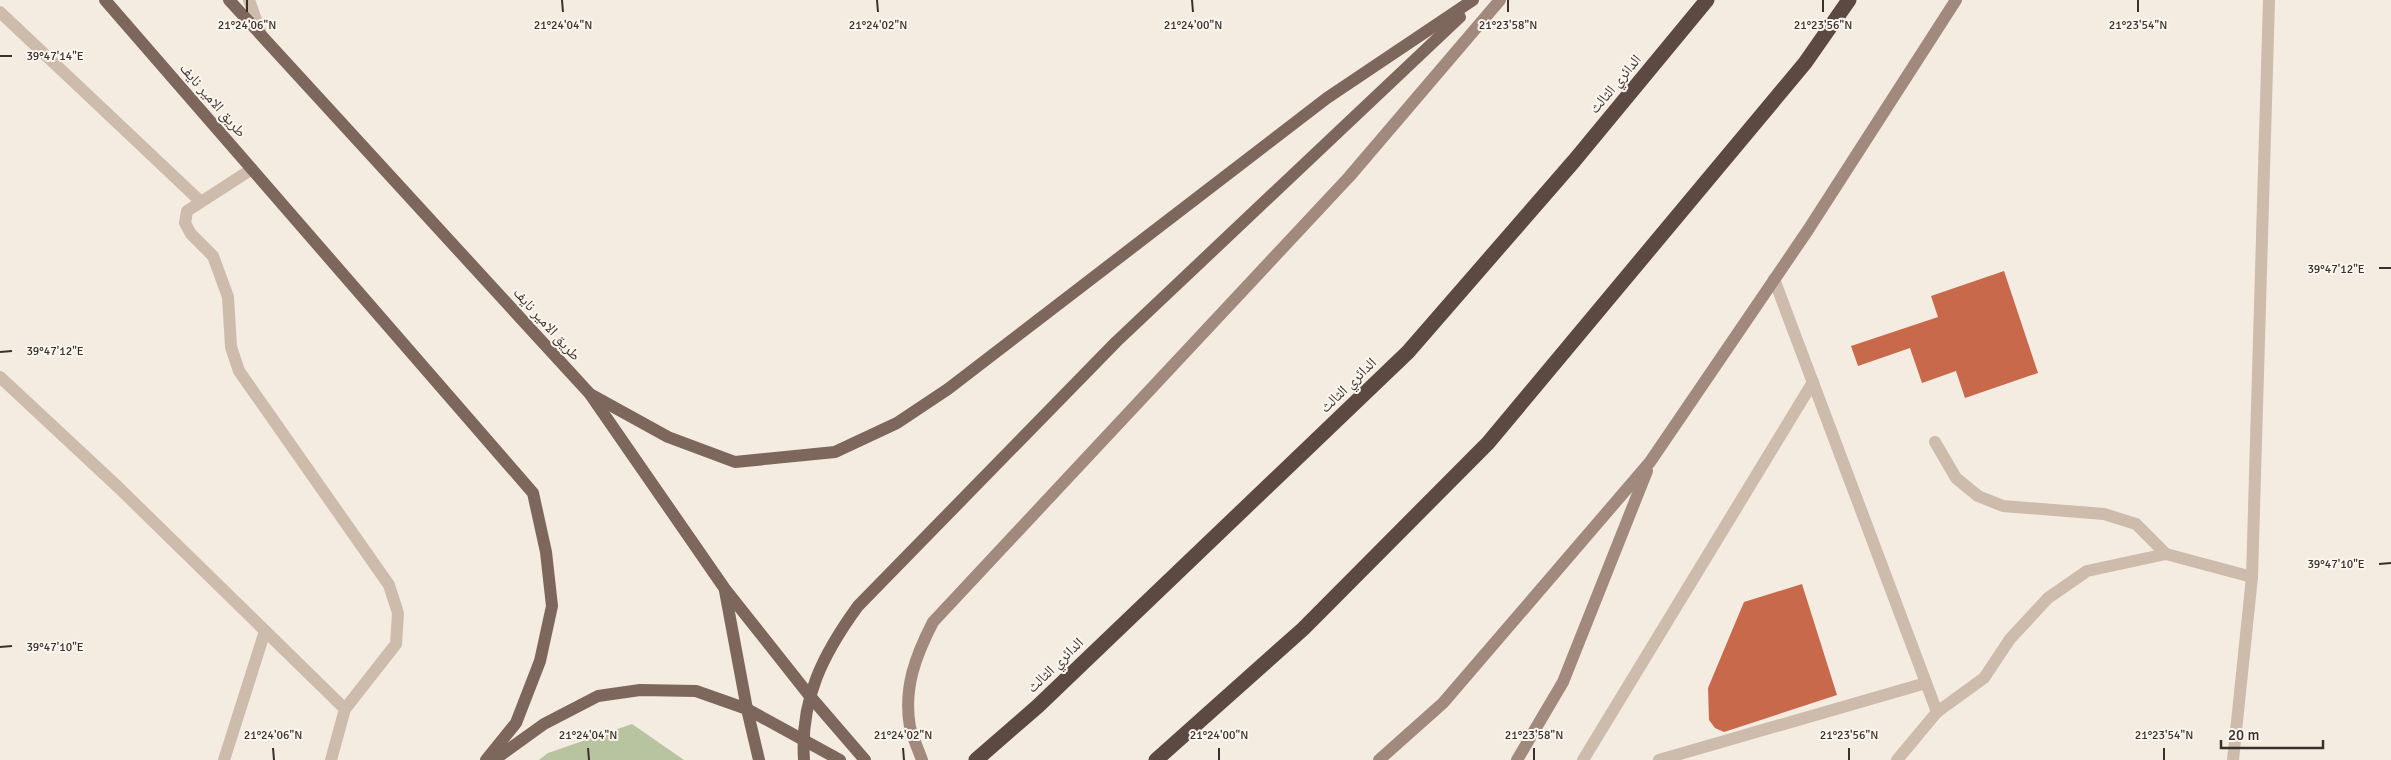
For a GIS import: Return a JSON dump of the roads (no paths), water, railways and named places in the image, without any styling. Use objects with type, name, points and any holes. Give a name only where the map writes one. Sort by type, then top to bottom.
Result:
[{"type":"highway","name":"الدائري الثالث","points":[[976,760],[1038,706],[1408,352],[1574,161],[1707,0]]},
{"type":"highway","points":[[1156,760],[1303,629],[1488,443],[1805,63],[1849,0]]},
{"type":"main road","name":"طريق الامير نايف","points":[[105,0],[533,493],[546,552],[552,606],[540,661],[516,723],[486,760]]},
{"type":"main road","name":"طريق الامير نايف","points":[[229,0],[590,394],[725,589],[809,695],[865,760]]},
{"type":"main road","points":[[590,394],[668,438],[735,462],[835,452],[897,422],[948,389],[1328,98],[1473,0]]},
{"type":"main road","points":[[804,760],[802,740],[809,695],[821,664],[836,636],[858,606],[1116,342],[1477,0]]},
{"type":"main road","points":[[922,760],[910,726],[909,687],[916,654],[933,622],[1349,177],[1500,0]]},
{"type":"main road","points":[[1379,760],[1443,703],[1650,462],[1774,279],[1956,0]]},
{"type":"main road","points":[[1517,760],[1563,682],[1650,462]]},
{"type":"main road","points":[[725,589],[747,709],[759,760]]},
{"type":"main road","points":[[494,760],[544,724],[598,696],[640,690],[696,692],[747,709],[840,760]]},
{"type":"street","points":[[249,0],[261,34]]},
{"type":"street","points":[[2233,760],[2252,577],[2269,0]]},
{"type":"street","points":[[0,12],[200,202]]},
{"type":"street","points":[[252,169],[187,211],[185,223],[192,234],[213,256],[228,297],[230,347],[239,371],[389,585],[398,613],[396,644],[345,709],[331,760]]},
{"type":"street","points":[[1774,279],[1937,712]]},
{"type":"street","points":[[0,377],[118,488],[345,709]]},
{"type":"street","points":[[1583,760],[1813,382]]},
{"type":"street","points":[[1935,442],[1956,478],[1978,496],[2003,506],[2112,516],[2136,524],[2166,554]]},
{"type":"street","points":[[1898,760],[1937,712],[1984,678],[2010,639],[2048,598],[2086,571],[2166,554],[2252,577]]},
{"type":"street","points":[[224,760],[227,756],[265,630]]},
{"type":"street","points":[[1659,760],[1926,682]]}]
